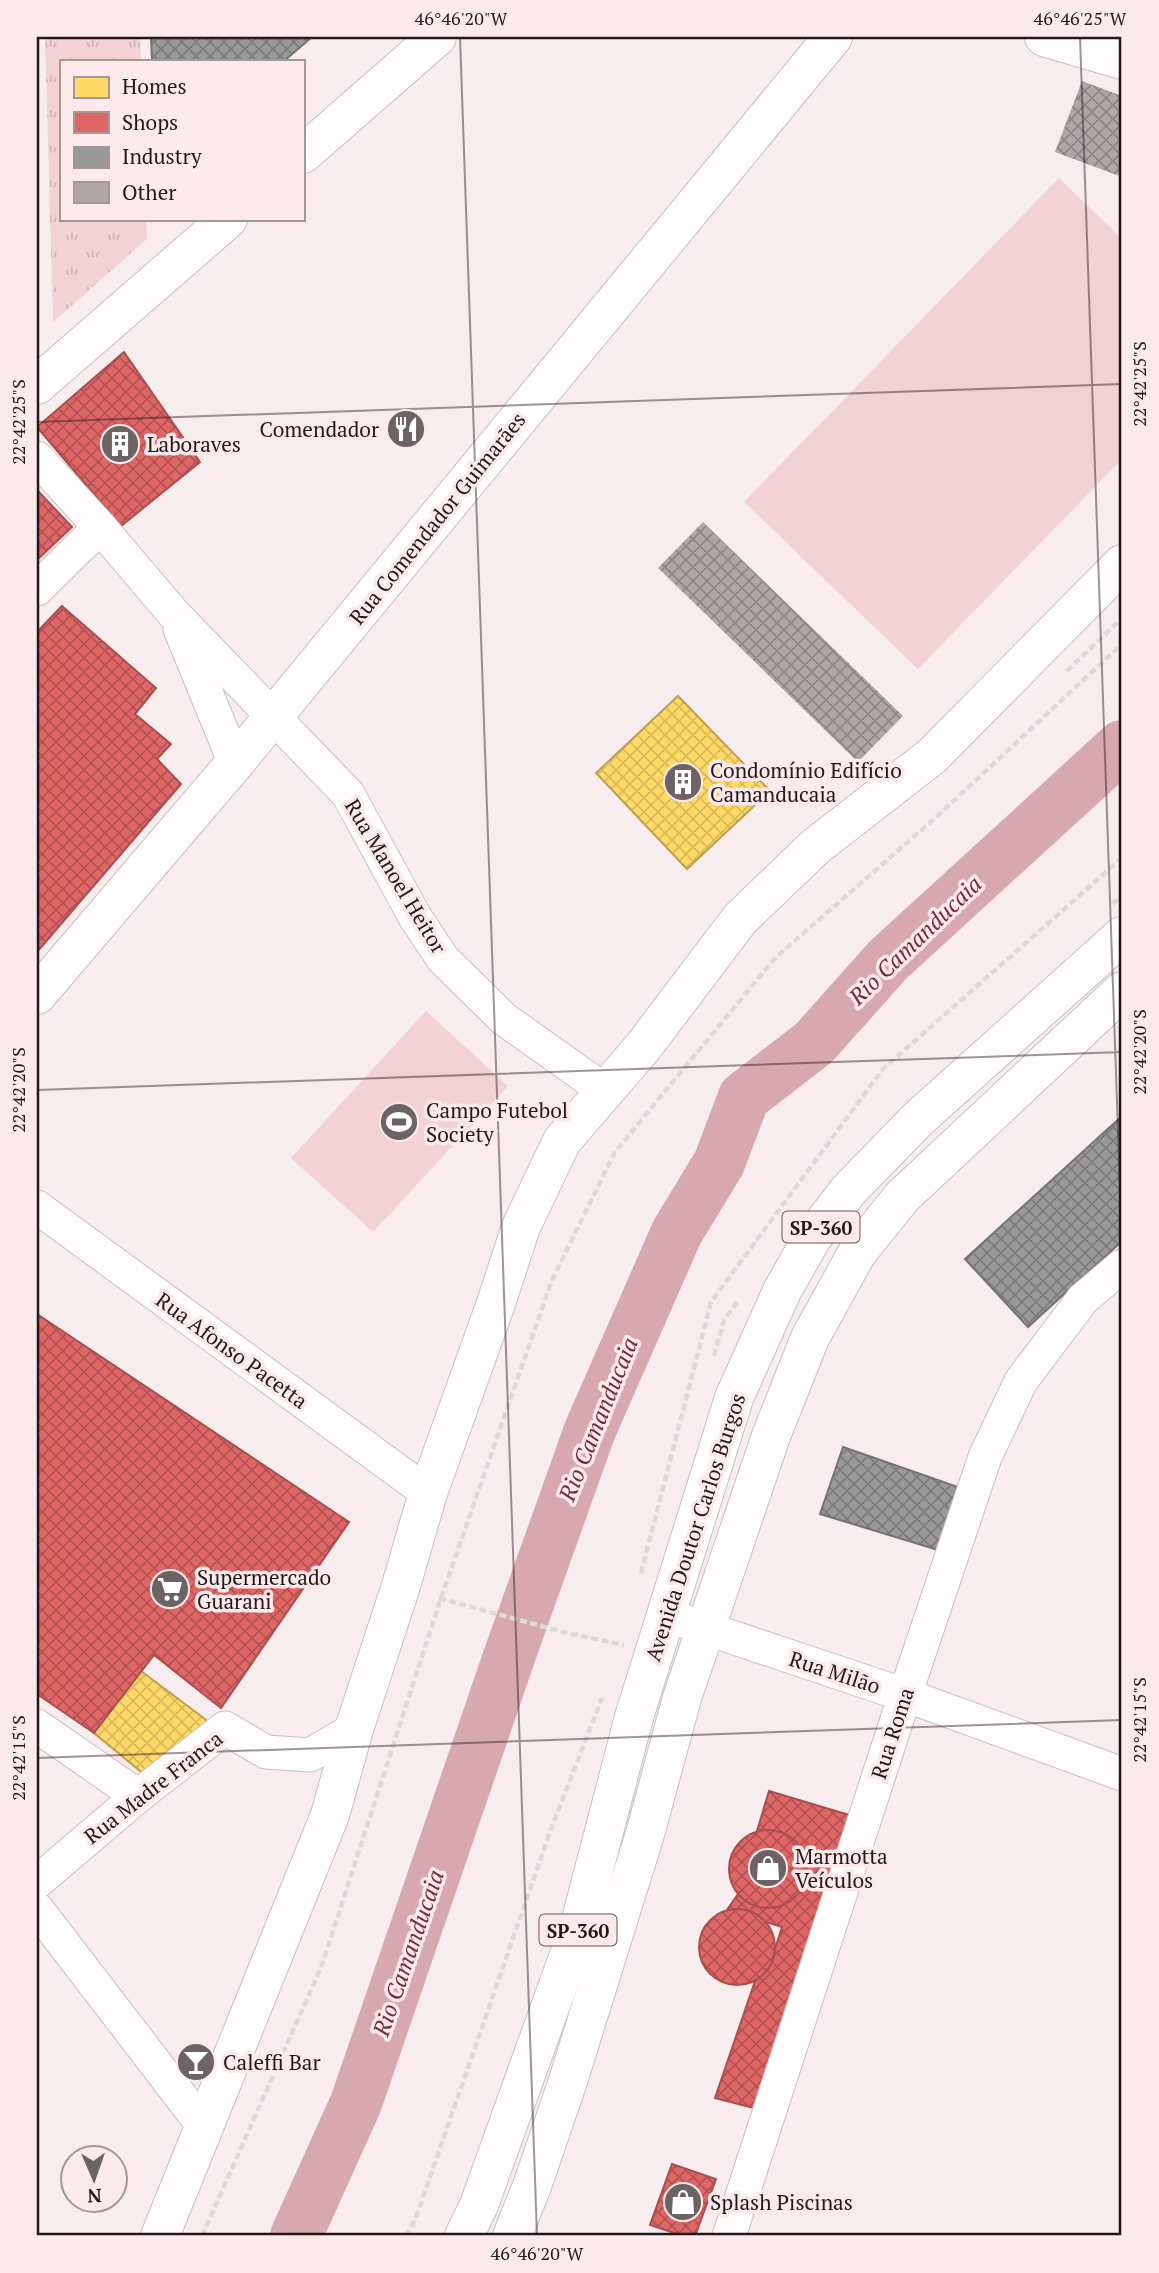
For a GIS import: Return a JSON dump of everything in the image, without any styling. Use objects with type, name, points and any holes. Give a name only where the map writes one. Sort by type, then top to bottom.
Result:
[{"type":"street","points":[[304,153],[438,37]]},
{"type":"street","name":"Rua Comendador Guimarães","points":[[37,995],[274,715],[833,37]]},
{"type":"street","points":[[1044,37],[1122,60]]},
{"type":"street","points":[[37,385],[227,220]]},
{"type":"street","name":"Rua Manoel Heitor","points":[[37,458],[174,614],[348,794],[415,917],[443,958],[505,1019],[604,1090]]},
{"type":"street","points":[[37,589],[100,527]]},
{"type":"street","points":[[160,2236],[330,1815],[354,1728],[400,1589],[428,1493],[521,1227],[562,1141],[656,1031],[740,919],[815,848],[932,756],[1122,564]]},
{"type":"street","name":"Rua Manoel Heitor","points":[[174,614],[234,763]]},
{"type":"street","name":"Avenida Doutor Carlos Burgos","points":[[464,2236],[478,2206],[579,1927],[634,1717],[734,1398],[782,1292],[812,1238],[848,1191],[918,1119],[1122,936]]},
{"type":"street","name":"Avenida Doutor Carlos Burgos","points":[[512,2236],[571,2071],[645,1834],[682,1698],[771,1436],[810,1338],[857,1253],[902,1197],[1122,991]]},
{"type":"street","name":"Rua Afonso Pacetta","points":[[37,1207],[428,1493]]},
{"type":"street","name":"Rua Roma","points":[[729,2236],[985,1457],[1021,1381],[1083,1299],[1122,1266]]},
{"type":"street","name":"Rua Milão","points":[[666,1615],[905,1695],[1122,1774]]},
{"type":"street","points":[[37,1726],[138,1796]]},
{"type":"street","name":"Rua Madre Franca","points":[[37,1882],[138,1796],[225,1728],[266,1752],[310,1755],[354,1728]]},
{"type":"street","points":[[37,1909],[205,2129]]},
{"type":"path","points":[[1063,674],[1122,618]]},
{"type":"path","points":[[202,2236],[322,1965],[441,1598],[551,1280],[615,1152],[775,958],[932,821],[1122,644]]},
{"type":"path","points":[[441,1598],[563,1632],[623,1644],[651,1662]]},
{"type":"green space","points":[[45,37],[140,37],[141,60],[60,60],[60,220],[146,220],[147,239],[53,322]]},
{"type":"green space","points":[[1059,178],[1122,239],[1122,459],[918,669],[744,502]]},
{"type":"green space","name":"Campo Futebol Society","points":[[426,1011],[508,1086],[373,1232],[291,1158]]},
{"type":"building: Homes","name":"Condomínio Edifício Camanducaia","points":[[678,696],[770,791],[687,869],[596,773]]},
{"type":"building: Homes","points":[[141,1671],[209,1722],[146,1776],[94,1733]]},
{"type":"building: Shops","name":"Laboraves","points":[[124,352],[200,462],[121,526],[37,427]]},
{"type":"building: Shops","points":[[37,490],[72,527],[37,560]]},
{"type":"building: Shops","points":[[62,606],[156,688],[135,714],[171,744],[157,759],[181,784],[37,952],[37,632]]},
{"type":"building: Shops","name":"Supermercado Guarani","points":[[37,1314],[349,1522],[221,1708],[154,1655],[94,1733],[37,1694]]},
{"type":"building: Shops","points":[[769,1791],[849,1815],[754,2108],[715,2098],[755,1981],[769,1968],[782,1927],[727,1910],[738,1894],[790,1902],[804,1851],[757,1831]]},
{"type":"building: Shops","name":"Marmotta Veículos","points":[[760,1830],[776,1830],[790,1836],[801,1847],[807,1861],[807,1877],[801,1891],[790,1902],[776,1908],[760,1908],[746,1902],[735,1891],[729,1877],[729,1861],[735,1847],[746,1836]]},
{"type":"building: Shops","points":[[737,1909],[752,1912],[764,1920],[772,1932],[775,1947],[772,1962],[764,1974],[752,1982],[737,1985],[722,1982],[710,1974],[702,1962],[699,1947],[702,1932],[710,1920],[722,1912]]},
{"type":"building: Shops","name":"Splash Piscinas","points":[[672,2164],[716,2179],[695,2236],[683,2236],[650,2225]]},
{"type":"building: Industry","points":[[151,37],[312,37],[285,60],[152,60]]},
{"type":"building: Industry","points":[[1122,1116],[1122,1241],[1028,1327],[965,1259]]},
{"type":"building: Industry","points":[[843,1447],[961,1488],[938,1550],[820,1514]]},
{"type":"building: Other","points":[[1082,81],[1122,96],[1122,177],[1055,152]]},
{"type":"building: Other","points":[[703,522],[903,716],[858,762],[658,568]]},
{"type":"waterway","name":"Rio Camanducaia","points":[[296,2236],[356,2103],[590,1430],[677,1232],[719,1163],[744,1097],[814,1043],[888,960],[1122,746]]},
{"type":"place","name":"Comendador","points":[[406,429]]},
{"type":"place","name":"Laboraves","points":[[120,444]]},
{"type":"place","name":"Condomínio Edifício Camanducaia","points":[[683,782]]},
{"type":"place","name":"Campo Futebol Society","points":[[399,1122]]},
{"type":"place","name":"Supermercado Guarani","points":[[170,1589]]},
{"type":"place","name":"Marmotta Veículos","points":[[768,1868]]},
{"type":"place","name":"Caleffi Bar","points":[[196,2062]]},
{"type":"place","name":"Splash Piscinas","points":[[683,2202]]}]
